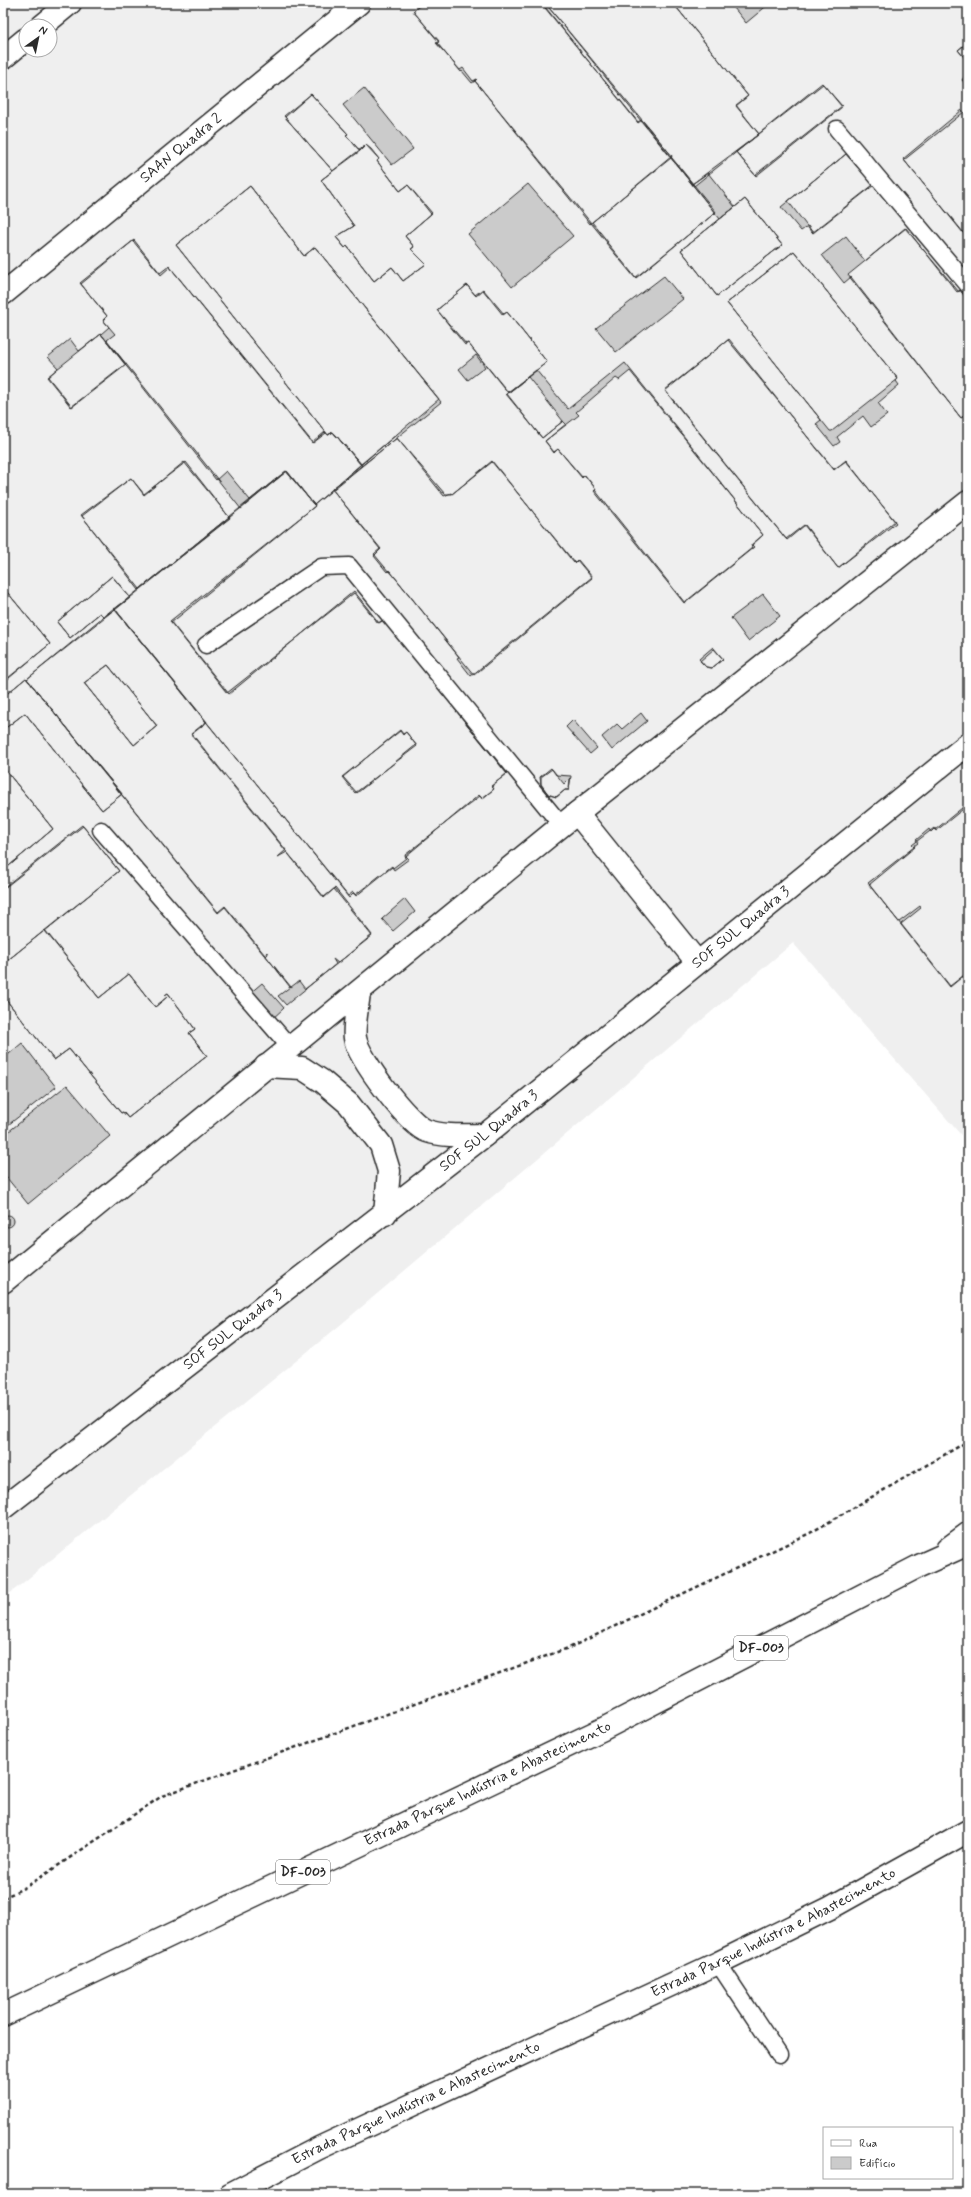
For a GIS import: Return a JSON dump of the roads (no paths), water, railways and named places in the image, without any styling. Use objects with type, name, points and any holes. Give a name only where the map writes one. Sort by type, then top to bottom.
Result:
[{"type":"main road","points":[[52,18],[70,3]]},
{"type":"main road","name":"SAAN Quadra 2","points":[[3,294],[359,3]]},
{"type":"main road","points":[[3,58],[18,46]]},
{"type":"main road","points":[[3,1282],[290,1046],[359,992],[569,820],[968,502]]},
{"type":"main road","name":"SOF SUL Quadra 3","points":[[3,1508],[385,1214],[485,1135],[968,744]]},
{"type":"main road","points":[[569,820],[697,962]]},
{"type":"main road","points":[[359,992],[355,1038],[371,1072],[402,1109],[425,1131],[444,1136],[485,1135]]},
{"type":"main road","points":[[266,1066],[302,1068],[322,1081],[349,1104],[381,1145],[389,1171],[385,1214]]},
{"type":"main road","name":"Estrada Parque Indústria e Abastecimento","points":[[3,2015],[603,1729],[919,1566],[968,1544]]},
{"type":"main road","points":[[919,1566],[968,1558]]},
{"type":"main road","name":"Estrada Parque Indústria e Abastecimento","points":[[230,2194],[319,2148],[718,1963],[830,1908],[968,1831]]},
{"type":"lane","points":[[837,129],[968,285]]},
{"type":"lane","points":[[206,645],[321,567],[349,566],[569,820]]},
{"type":"lane","points":[[101,830],[290,1046]]},
{"type":"lane","points":[[919,1566],[968,1530]]},
{"type":"lane","points":[[718,1963],[779,2055]]}]
